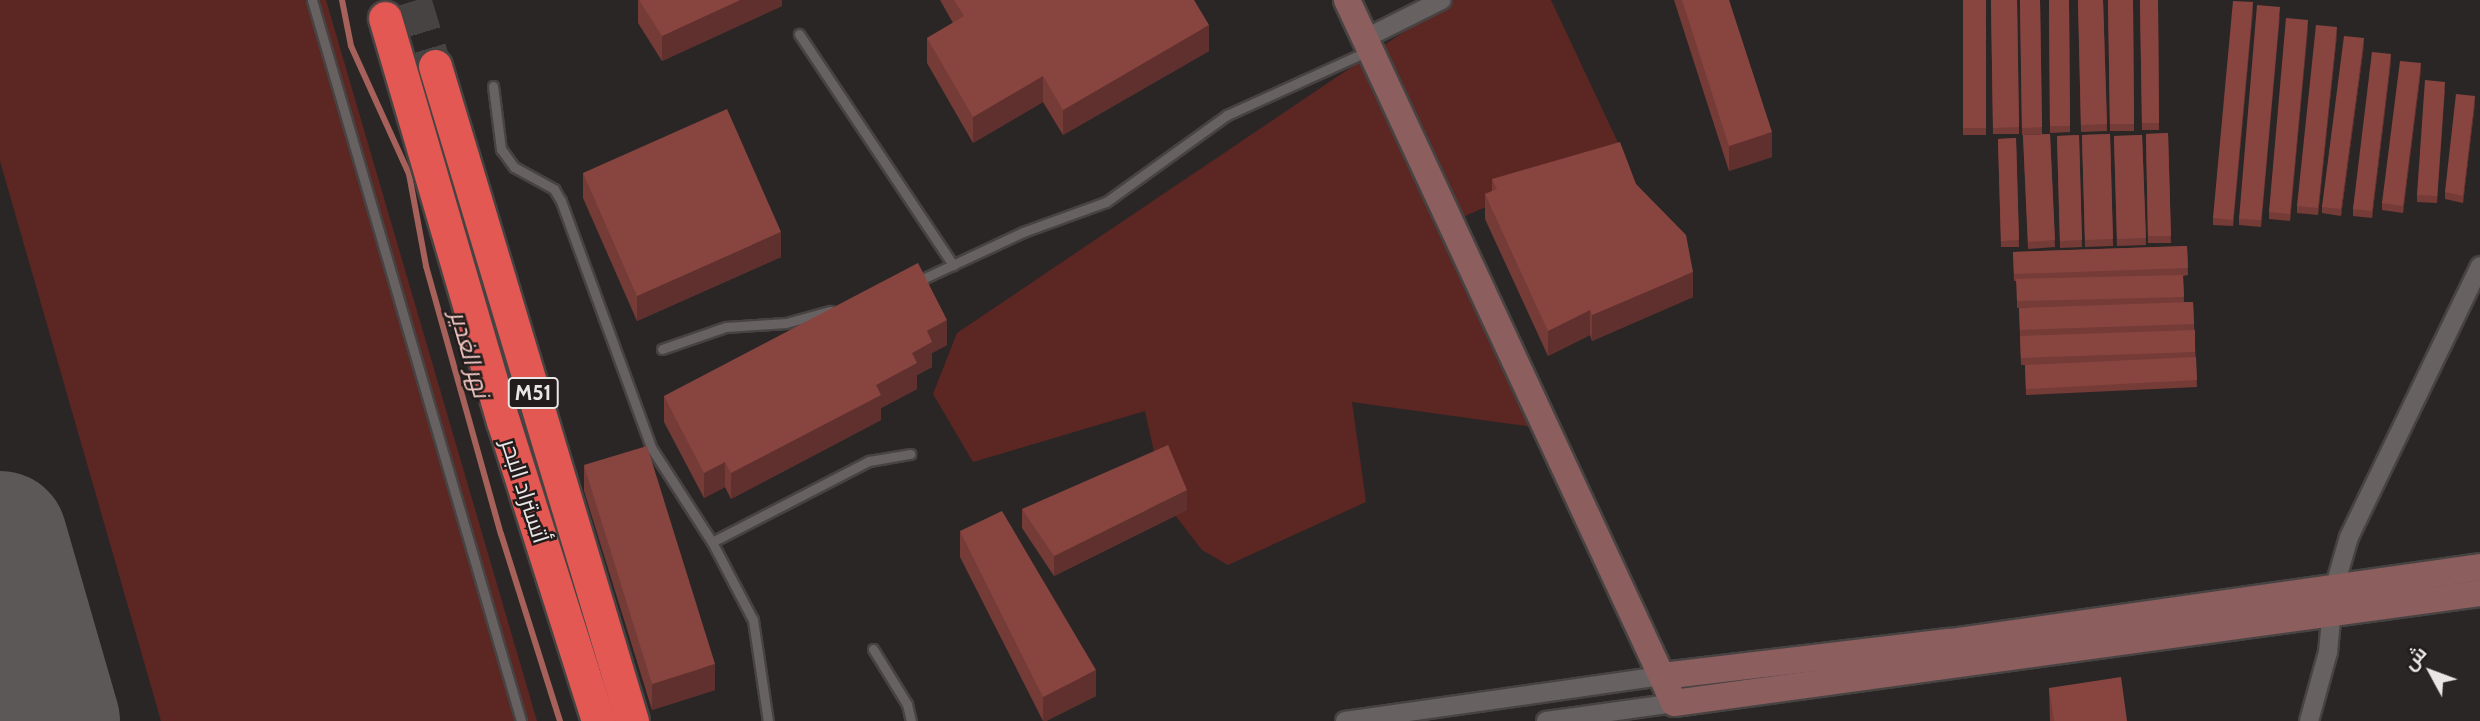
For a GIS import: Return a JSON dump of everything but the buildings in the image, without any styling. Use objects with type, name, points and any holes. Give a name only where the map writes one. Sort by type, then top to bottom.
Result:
[{"type":"highway","name":"أتستراد البحر","points":[[385,19],[503,421],[598,721]]},
{"type":"highway","name":"أتستراد البحر","points":[[435,66],[632,721]]},
{"type":"street","points":[[1347,0],[1674,703]]},
{"type":"street","points":[[1367,44],[1442,0]]},
{"type":"street","points":[[2309,721],[2329,652],[2334,600],[2363,503],[2480,266]]},
{"type":"street","points":[[1546,721],[2334,600],[2480,567]]},
{"type":"street","points":[[1345,721],[1663,676],[2334,600],[2480,593]]},
{"type":"lane","points":[[312,0],[521,721]]},
{"type":"lane","points":[[799,34],[953,265]]},
{"type":"lane","points":[[909,286],[1023,232],[1106,202],[1227,115],[1367,44]]},
{"type":"lane","points":[[493,86],[501,149],[514,167],[554,189],[561,201],[652,449],[712,542],[753,620],[768,721]]},
{"type":"lane","points":[[662,349],[726,327],[786,323],[837,310]]},
{"type":"lane","points":[[712,542],[869,461],[910,454]]},
{"type":"lane","points":[[873,649],[907,704],[911,721]]},
{"type":"shaded area","points":[[0,0],[326,0],[537,721],[161,721],[0,161]]},
{"type":"shaded area","points":[[1451,0],[1551,0],[1621,149],[1458,219],[1554,430],[1352,402],[1366,502],[1228,565],[1202,550],[1165,502],[1145,411],[973,462],[933,394],[957,333]]},
{"type":"waterway","name":"نهر الغدير","points":[[342,0],[351,46],[409,174],[426,266],[501,534],[560,721]]},
{"type":"runway","points":[[0,537],[53,721]]},
{"type":"tunnel","points":[[415,0],[435,66]]}]
